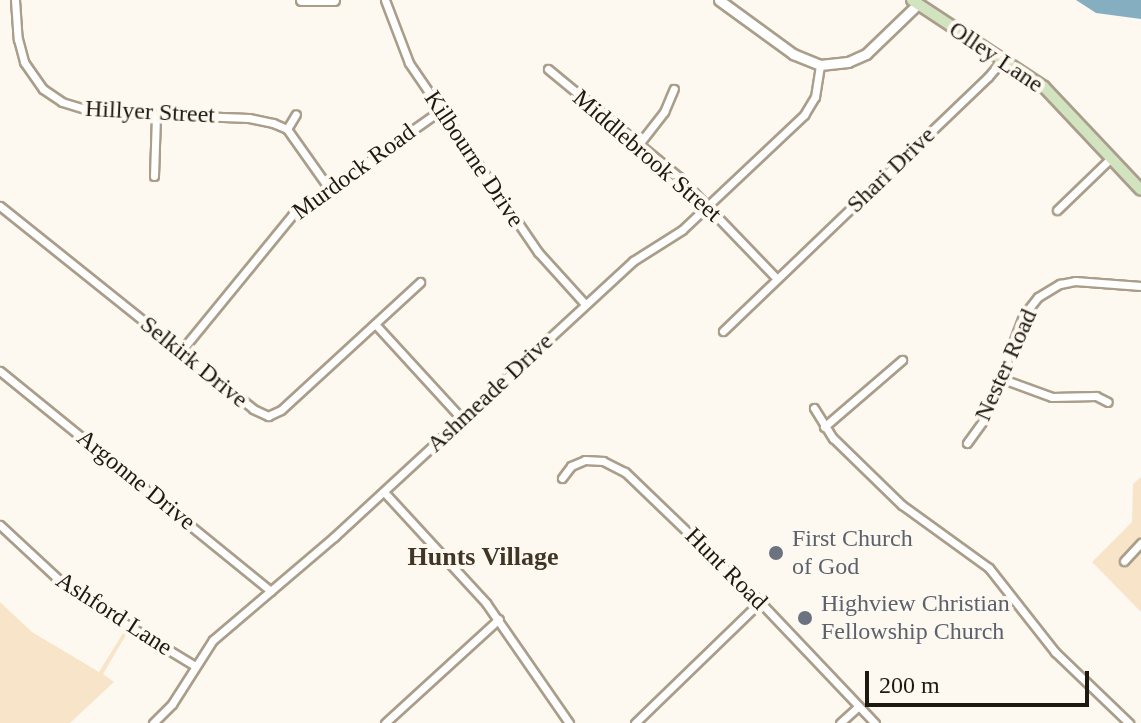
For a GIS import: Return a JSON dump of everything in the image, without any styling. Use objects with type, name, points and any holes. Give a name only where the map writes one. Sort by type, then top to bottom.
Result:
[{"type":"main road","name":"Olley Lane","points":[[915,2],[1044,87],[1141,190]]},
{"type":"street","name":"Hillyer Street","points":[[15,0],[20,51],[29,71],[43,89],[62,102],[83,110],[261,119],[287,129]]},
{"type":"street","points":[[301,0],[334,0]]},
{"type":"street","name":"Kilbourne Drive","points":[[385,0],[401,48],[441,110],[538,252],[585,304]]},
{"type":"street","points":[[719,0],[793,54],[820,65],[848,62],[866,54],[915,2]]},
{"type":"street","name":"Shari Drive","points":[[723,331],[988,77],[1003,59]]},
{"type":"street","name":"Ashmeade Drive","points":[[153,723],[172,704],[213,640],[384,492],[633,261],[682,230],[708,207],[807,111],[815,97],[820,65]]},
{"type":"street","name":"Middlebrook Street","points":[[548,69],[639,144],[708,207],[777,279]]},
{"type":"street","points":[[639,144],[658,122],[674,89]]},
{"type":"street","name":"Murdock Road","points":[[181,351],[284,222],[328,187],[441,110]]},
{"type":"street","points":[[296,114],[287,129],[328,187]]},
{"type":"street","points":[[154,176],[156,115]]},
{"type":"street","points":[[1057,210],[1111,158]]},
{"type":"street","name":"Selkirk Drive","points":[[0,206],[253,409],[268,416],[281,410],[420,282]]},
{"type":"street","name":"Nester Road","points":[[967,443],[984,420],[1023,316],[1044,292],[1075,281],[1141,286]]},
{"type":"street","points":[[375,324],[462,419]]},
{"type":"street","points":[[824,427],[902,360]]},
{"type":"street","name":"Argonne Drive","points":[[0,371],[271,591]]},
{"type":"street","points":[[1000,378],[1052,397],[1096,396],[1108,402]]},
{"type":"street","points":[[814,408],[824,427],[902,505],[989,568],[1055,652],[1129,723]]},
{"type":"street","points":[[268,416],[269,427]]},
{"type":"street","name":"Hunt Road","points":[[562,478],[579,461],[593,459],[616,465],[760,602],[875,723]]},
{"type":"street","points":[[384,492],[499,619],[569,723]]},
{"type":"street","name":"Ashford Lane","points":[[0,525],[70,590],[195,666]]},
{"type":"street","points":[[1124,561],[1141,543]]},
{"type":"street","points":[[635,723],[760,602]]},
{"type":"street","points":[[385,723],[499,619]]},
{"type":"street","points":[[840,723],[859,706]]},
{"type":"shaded area","points":[[1141,477],[1141,612],[1092,562],[1132,522],[1133,484]]},
{"type":"shaded area","points":[[0,602],[32,632],[99,672],[123,633],[126,635],[103,674],[114,682],[70,723],[0,723]]},
{"type":"water","points":[[1076,0],[1141,0],[1141,19],[1096,13]]},
{"type":"place","name":"First Church of God","points":[[776,553]]},
{"type":"place","name":"Highview Christian Fellowship Church","points":[[805,618]]},
{"type":"district","name":"Hunts Village","points":[[483,557]]}]
